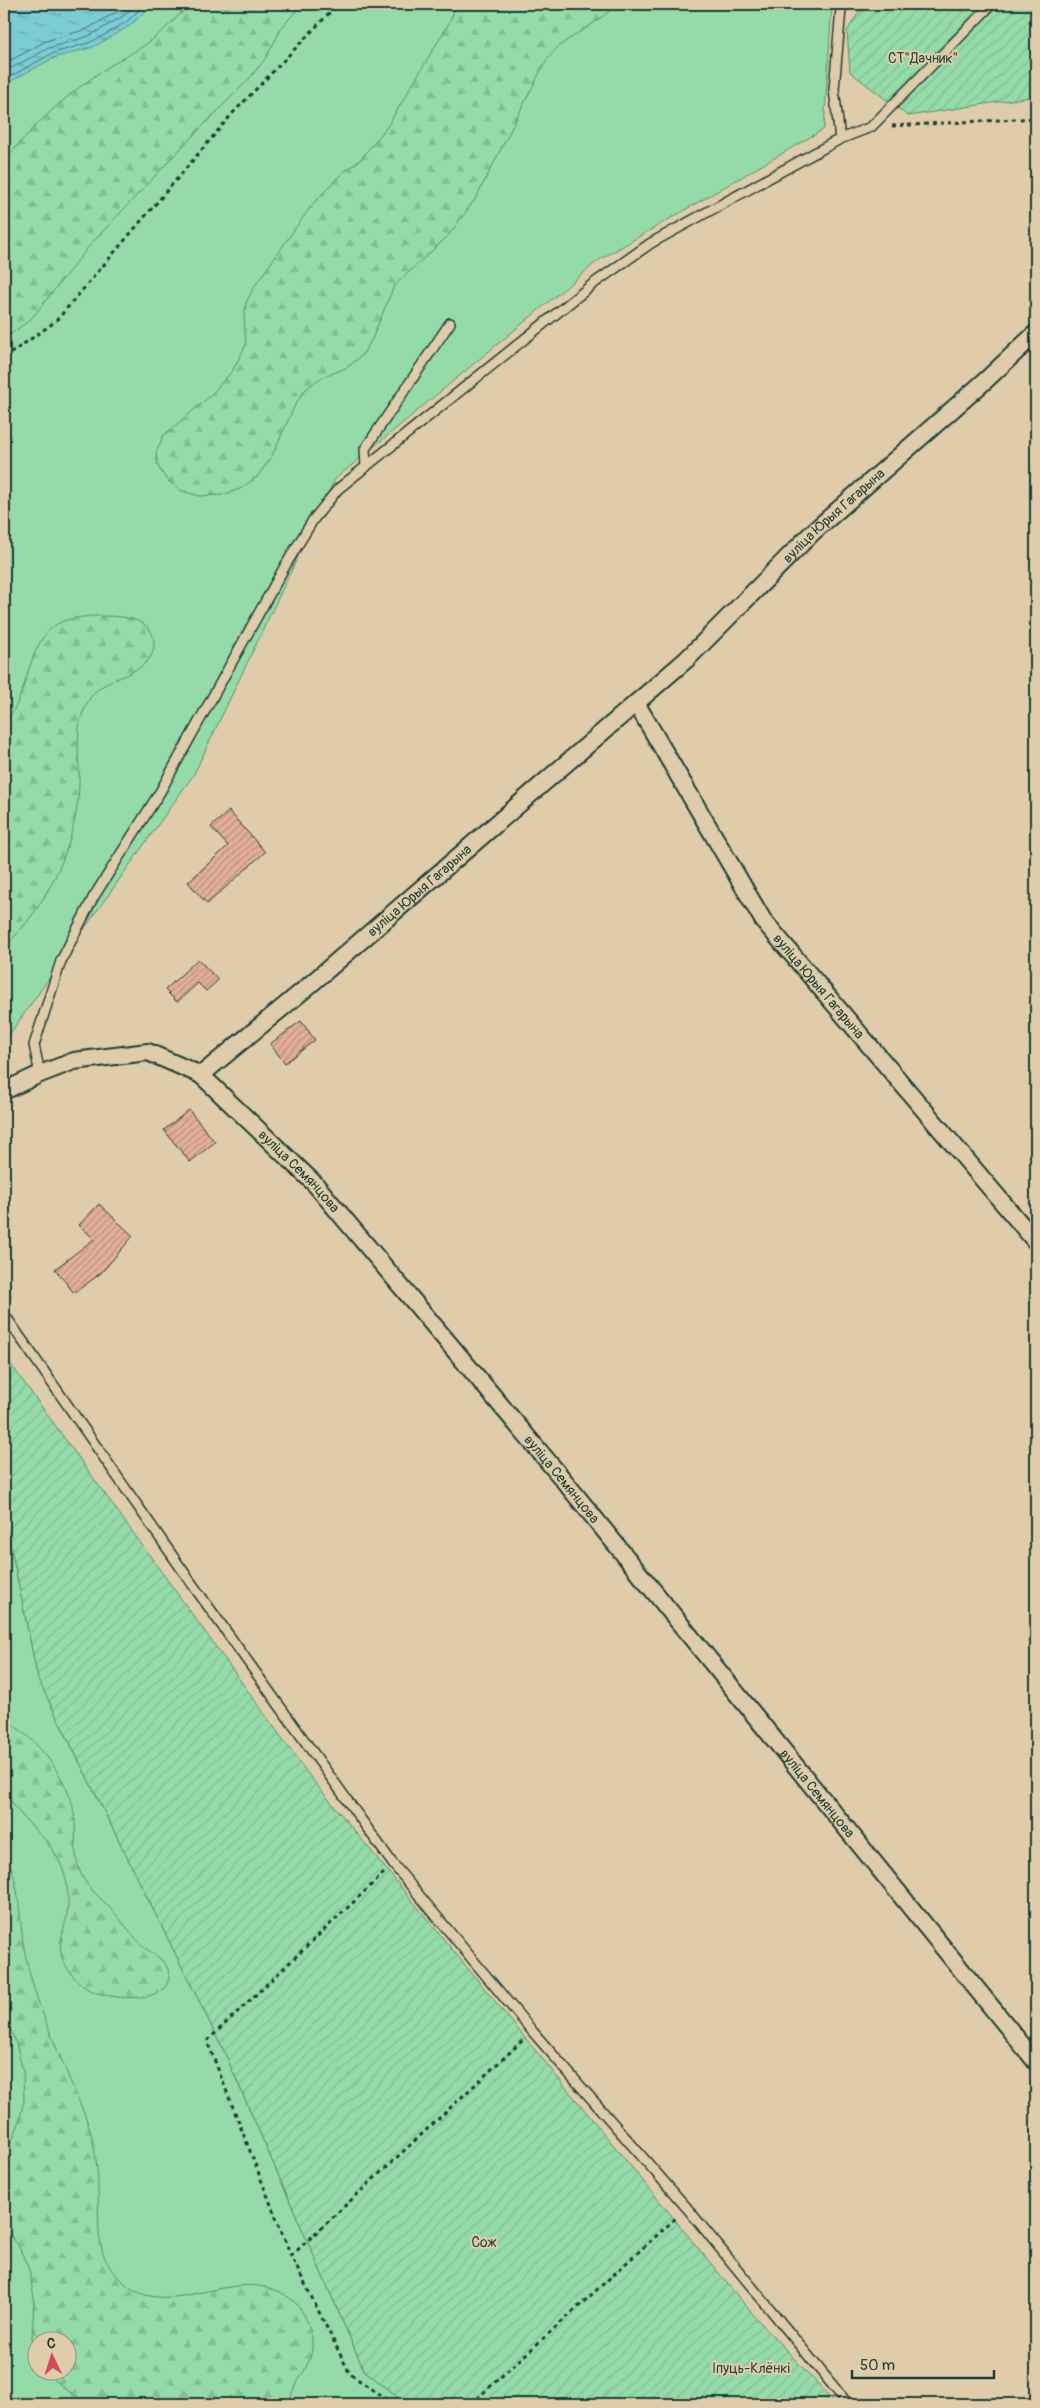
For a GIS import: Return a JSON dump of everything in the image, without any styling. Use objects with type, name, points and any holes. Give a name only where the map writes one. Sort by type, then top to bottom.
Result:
[{"type":"street","name":"вуліца Юрыя Гагарына","points":[[201,1076],[686,659],[813,532],[986,380],[1036,333]]},
{"type":"street","name":"вуліца Юрыя Гагарына","points":[[636,703],[763,920],[1036,1242]]},
{"type":"street","name":"вуліца Семянцова","points":[[4,1092],[40,1074],[74,1061],[148,1052],[201,1076],[315,1184],[561,1477],[1036,2062]]},
{"type":"lane","points":[[840,139],[834,89],[841,9],[845,4]]},
{"type":"lane","points":[[40,1074],[34,1045],[61,961],[93,898],[160,792],[285,566],[313,520],[338,489],[593,284],[637,254],[840,139],[871,127],[992,4]]},
{"type":"lane","points":[[366,467],[364,449],[450,323]]},
{"type":"lane","points":[[4,1314],[190,1581],[394,1864],[533,2032],[687,2208],[848,2404]]},
{"type":"path","points":[[4,358],[56,321],[233,113],[338,4]]},
{"type":"path","points":[[871,127],[1036,118]]},
{"type":"path","points":[[393,2404],[350,2374],[291,2256],[207,2041],[394,1864]]},
{"type":"path","points":[[291,2256],[533,2032]]},
{"type":"path","points":[[470,2404],[687,2208]]},
{"type":"green space","points":[[153,4],[832,4],[824,129],[599,260],[335,479],[194,774],[4,1042],[4,85],[36,66],[129,26]]},
{"type":"green space","points":[[190,4],[302,4],[283,26],[265,59],[249,79],[91,244],[31,319],[4,339],[4,162],[24,138],[60,103],[99,73],[151,40]]},
{"type":"green space","points":[[457,4],[616,4],[597,21],[569,39],[550,56],[476,198],[449,235],[394,286],[372,339],[363,354],[348,367],[317,380],[305,390],[295,405],[271,458],[257,477],[240,489],[222,495],[200,496],[182,491],[168,481],[158,467],[156,453],[163,436],[209,397],[233,370],[246,345],[244,318],[246,303],[254,287],[311,206],[341,174],[359,161],[387,127],[449,23]]},
{"type":"green space","name":"СТ\"Дачник\"","points":[[864,4],[1036,4],[1036,96],[908,116],[850,72],[847,31]]},
{"type":"green space","points":[[93,616],[130,618],[138,621],[151,632],[154,641],[153,652],[141,667],[101,687],[87,703],[79,728],[77,807],[66,852],[46,894],[34,913],[4,947],[4,723],[13,712],[19,699],[39,643],[48,632],[63,621]]},
{"type":"green space","points":[[4,1265],[11,1297],[4,1321]]},
{"type":"green space","name":"Сож","points":[[4,1355],[311,1778],[755,2317],[819,2385],[834,2404],[406,2404],[364,2370],[223,2049],[38,1679],[4,1513]]},
{"type":"green space","points":[[4,1513],[38,1679],[223,2049],[364,2370],[406,2404],[4,2404]]},
{"type":"green space","points":[[4,1719],[16,1726],[27,1736],[49,1759],[58,1772],[71,1800],[74,1813],[76,1856],[79,1869],[89,1886],[140,1943],[166,1965],[169,1974],[167,1984],[161,1991],[151,1995],[126,1998],[103,1995],[83,1985],[67,1968],[63,1961],[60,1947],[68,1905],[65,1876],[53,1850],[17,1810],[4,1787]]},
{"type":"green space","points":[[4,1851],[10,1863],[17,1890],[23,1945],[30,1974],[46,2022],[90,2131],[97,2171],[100,2242],[108,2265],[128,2286],[146,2295],[165,2297],[186,2295],[250,2285],[271,2289],[291,2299],[302,2311],[307,2321],[311,2332],[312,2348],[307,2365],[291,2395],[289,2404],[85,2404],[55,2380],[78,2380],[78,2330],[32,2330],[34,2298],[29,2269],[18,2245],[4,2227],[4,2159],[18,2126],[24,2101],[23,2072],[16,2043],[4,2013]]},
{"type":"water","points":[[4,4],[153,4],[129,26],[93,47],[53,58],[4,85]]},
{"type":"building","points":[[229,811],[265,852],[207,904],[188,882],[228,846],[211,827]]},
{"type":"building","points":[[198,959],[218,980],[206,991],[198,983],[177,1002],[165,990]]},
{"type":"building","points":[[301,1021],[315,1040],[285,1063],[270,1044]]},
{"type":"building","points":[[189,1110],[215,1142],[190,1162],[164,1130]]},
{"type":"building","points":[[99,1204],[133,1236],[101,1273],[74,1293],[55,1269],[94,1239],[79,1225]]},
{"type":"park label","name":"Іпуць-Клёнкі","points":[[751,2368]]}]
